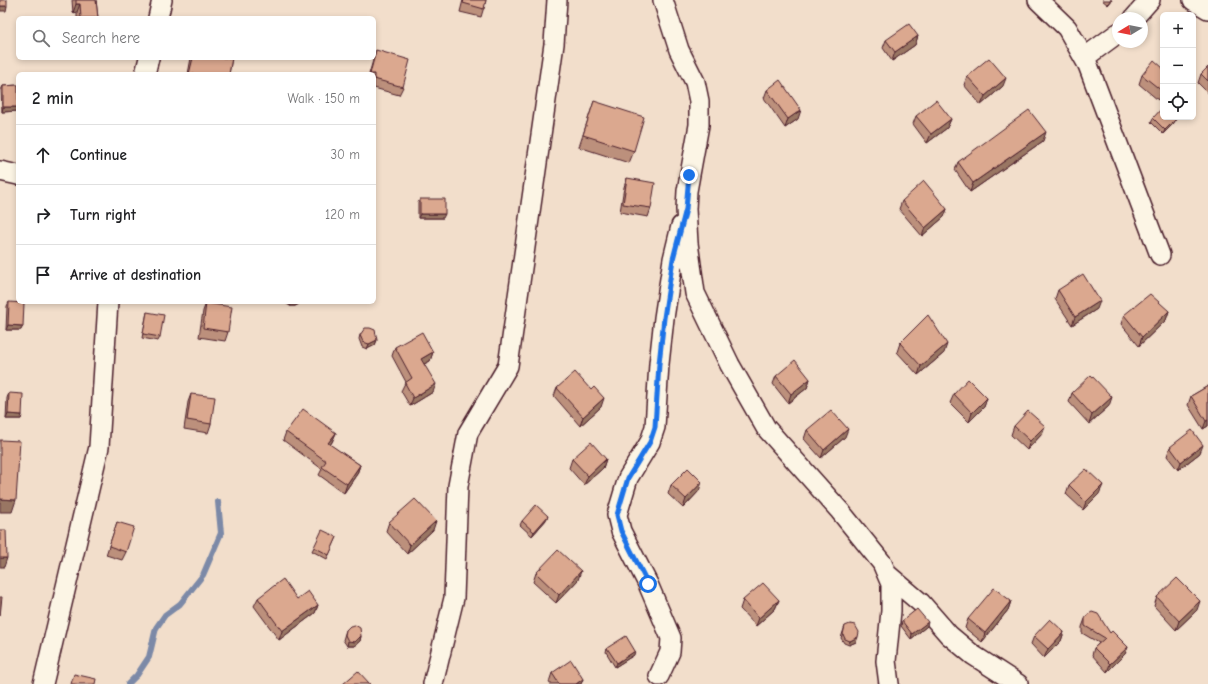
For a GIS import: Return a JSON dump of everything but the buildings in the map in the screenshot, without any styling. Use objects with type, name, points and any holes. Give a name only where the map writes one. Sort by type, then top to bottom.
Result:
[{"type":"street","points":[[158,16],[162,0]]},
{"type":"street","points":[[433,684],[454,598],[458,486],[468,433],[508,366],[554,44],[557,0]]},
{"type":"street","points":[[663,0],[679,50],[695,82],[699,101],[699,125],[687,191],[686,209],[688,243],[695,293],[747,398],[766,428],[840,511],[882,563],[891,584],[891,611],[886,661],[889,684]]},
{"type":"street","points":[[1038,0],[1067,28],[1084,58],[1160,255]]},
{"type":"street","points":[[1139,12],[1150,0]]},
{"type":"street","points":[[1193,0],[1208,9]]},
{"type":"street","points":[[1084,58],[1112,37]]},
{"type":"street","points":[[146,72],[148,60]]},
{"type":"street","points":[[0,171],[16,175]]},
{"type":"street","points":[[659,676],[670,652],[671,638],[651,591],[621,531],[617,515],[628,478],[650,442],[655,427],[659,364],[668,286],[679,232],[686,209]]},
{"type":"street","points":[[43,684],[99,447],[108,304]]},
{"type":"street","points":[[888,576],[921,603],[950,635],[967,650],[1018,684]]},
{"type":"waterway","points":[[128,684],[137,675],[149,657],[156,628],[165,615],[180,604],[203,575],[221,533],[218,502]]},
{"type":"route","points":[[648,584],[621,531],[617,515],[620,500],[628,478],[650,442],[655,427],[658,405],[659,364],[668,286],[679,232],[686,209],[689,175]]}]
